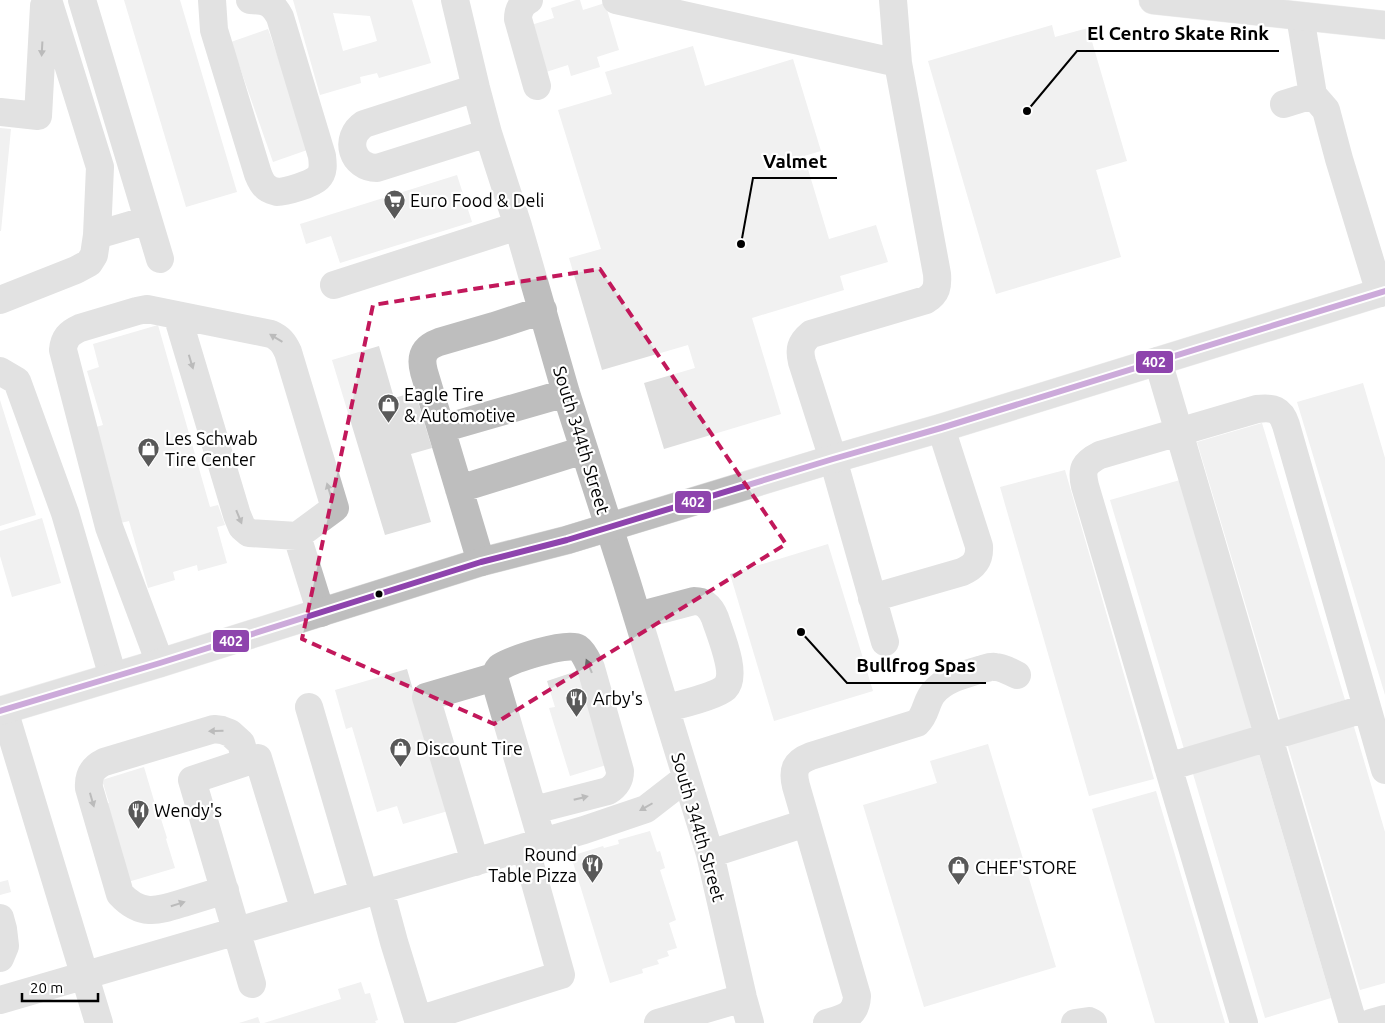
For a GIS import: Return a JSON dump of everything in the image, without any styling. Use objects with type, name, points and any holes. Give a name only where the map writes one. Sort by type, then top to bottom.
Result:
[{"type":"main road","points":[[0,112],[38,116],[46,0]]},
{"type":"main road","points":[[0,300],[84,266],[89,263],[94,255],[97,235],[100,167],[46,0]]},
{"type":"main road","points":[[82,0],[160,259]]},
{"type":"main road","points":[[212,0],[214,30],[258,174],[262,183],[269,189],[278,192],[312,182],[317,179],[324,165],[280,17],[276,9],[268,3],[250,0]]},
{"type":"main road","name":"South 344th Street","points":[[455,0],[488,133],[518,226],[566,393],[666,708],[710,854],[747,1010]]},
{"type":"main road","points":[[529,0],[522,5],[518,19],[537,86]]},
{"type":"main road","points":[[616,0],[898,63]]},
{"type":"main road","points":[[885,642],[800,350],[802,343],[811,334],[926,300],[934,294],[937,288],[937,274],[898,63],[893,0]]},
{"type":"main road","points":[[1153,0],[1385,25]]},
{"type":"main road","points":[[99,1023],[2,711],[481,562],[567,540],[941,428],[1383,292],[1339,159],[1326,110],[1313,94],[1300,16]]},
{"type":"main road","points":[[476,88],[364,124],[354,133],[353,148],[360,163],[367,167],[377,168],[488,133]]},
{"type":"main road","points":[[1284,104],[1313,94]]},
{"type":"main road","points":[[97,235],[148,220]]},
{"type":"main road","points":[[334,285],[518,226]]},
{"type":"main road","points":[[160,663],[109,527],[63,350],[64,341],[68,335],[80,328],[137,311],[147,310],[177,315],[276,336],[284,343],[288,352],[335,508],[297,536],[249,533],[242,527],[177,315]]},
{"type":"main road","points":[[481,562],[422,364],[423,355],[433,344],[543,310]]},
{"type":"main road","points":[[1158,361],[1353,1023]]},
{"type":"main road","points":[[0,371],[17,381],[65,514],[113,676]]},
{"type":"main road","points":[[441,429],[566,393]]},
{"type":"main road","points":[[1244,1023],[1085,486],[1083,473],[1088,463],[1100,455],[1257,409],[1271,408],[1284,419],[1385,770]]},
{"type":"main road","points":[[872,598],[962,572],[970,568],[977,561],[980,551],[979,546],[941,428]]},
{"type":"main road","points":[[459,489],[584,450]]},
{"type":"main road","points":[[297,536],[320,613]]},
{"type":"main road","points":[[637,616],[694,601],[702,602],[708,606],[715,618],[729,665],[730,676],[727,686],[712,694],[666,708]]},
{"type":"main road","points":[[308,707],[372,892],[394,942],[419,1022],[561,975],[534,844],[534,810],[494,676],[498,668],[506,664],[548,650],[565,646],[578,648],[591,668],[620,772],[620,779],[608,791],[534,810]]},
{"type":"main road","points":[[827,1023],[851,1014],[857,1004],[857,996],[794,778],[796,767],[805,758],[917,723],[922,718],[933,693],[943,684],[958,676],[994,666],[1006,669],[1017,675]]},
{"type":"main road","points":[[475,862],[426,697],[494,676]]},
{"type":"main road","points":[[1168,767],[1367,708]]},
{"type":"main road","points":[[225,890],[159,910],[145,909],[126,901],[120,894],[88,780],[96,766],[104,762],[214,729],[230,733],[241,743],[246,761]]},
{"type":"main road","points":[[252,984],[192,780],[258,758],[305,911]]},
{"type":"main road","points":[[0,1000],[584,830],[646,809],[686,778]]},
{"type":"main road","points":[[710,854],[806,823]]},
{"type":"main road","points":[[0,918],[5,946],[0,958]]},
{"type":"main road","points":[[658,1023],[747,1010]]},
{"type":"main road","points":[[1371,1023],[1385,1019]]},
{"type":"main road","points":[[1075,1023],[1089,1021],[1093,1023]]},
{"type":"highlighted area","points":[[600,269],[786,544],[494,724],[302,639],[373,305]]},
{"type":"building","points":[[124,0],[180,0],[237,192],[186,207]]},
{"type":"building","points":[[293,0],[412,0],[431,63],[379,78],[377,73],[360,77],[361,83],[320,95]],"holes":[[[333,13],[370,16],[377,41],[343,51]]]},
{"type":"building","points":[[580,0],[583,10],[605,3],[619,50],[597,57],[600,67],[571,76],[568,65],[546,72],[531,25],[554,18],[551,8]]},
{"type":"building","points":[[1052,25],[1055,37],[1088,28],[1127,161],[1096,170],[1121,257],[996,294],[928,61]]},
{"type":"building","points":[[268,29],[310,149],[273,162],[231,42]]},
{"type":"building","points":[[693,46],[705,86],[793,59],[821,151],[804,156],[829,239],[876,225],[888,262],[840,276],[844,290],[752,318],[781,414],[664,449],[644,383],[695,368],[688,345],[602,370],[569,258],[601,249],[558,110],[612,94],[605,72]]},
{"type":"building","points":[[0,128],[11,129],[1,231],[0,231]]},
{"type":"building","name":"Euro Food & Deli","points":[[457,175],[472,222],[340,263],[331,236],[306,244],[300,224]]},
{"type":"building","name":"Les Schwab Tire Center","points":[[158,325],[210,507],[218,505],[225,525],[217,527],[227,563],[198,571],[197,565],[173,572],[175,580],[148,588],[129,521],[116,524],[89,429],[103,425],[87,371],[99,367],[93,344]]},
{"type":"building","name":"Eagle Tire & Automotive","points":[[379,346],[394,398],[415,392],[432,448],[411,454],[431,522],[385,535],[332,360]]},
{"type":"building","points":[[1363,383],[1385,458],[1385,695],[1297,402]]},
{"type":"building","points":[[0,400],[36,515],[0,526]]},
{"type":"building","points":[[1262,423],[1345,700],[1280,720],[1197,442]]},
{"type":"building","points":[[1065,470],[1154,779],[1089,796],[1000,487]]},
{"type":"building","points":[[1180,480],[1254,728],[1184,749],[1110,500]]},
{"type":"building","points":[[42,518],[61,583],[12,597],[0,556],[0,531]]},
{"type":"building","points":[[828,544],[873,691],[774,721],[730,574]]},
{"type":"building","name":"Discount Tire","points":[[407,669],[448,811],[403,824],[397,806],[377,812],[352,727],[346,729],[335,690]]},
{"type":"building","name":"Arby's","points":[[583,669],[613,763],[570,776],[549,708],[555,707],[547,681]]},
{"type":"building","points":[[1352,720],[1385,832],[1385,983],[1360,990],[1286,740]]},
{"type":"building","name":"CHEF'STORE","points":[[988,744],[1056,967],[924,1007],[863,805],[937,783],[930,761]]},
{"type":"building","points":[[1257,747],[1331,998],[1265,1018],[1191,767]]},
{"type":"building","name":"Wendy's","points":[[144,767],[155,804],[158,803],[163,819],[161,819],[175,868],[128,882],[105,804],[109,803],[102,780]]},
{"type":"building","points":[[1156,791],[1225,1023],[1155,1023],[1092,809]]},
{"type":"building","points":[[650,831],[657,852],[660,851],[665,868],[660,870],[676,920],[669,923],[677,948],[667,951],[669,956],[657,960],[659,964],[642,969],[643,973],[610,983],[571,856],[603,846],[604,848],[619,844],[618,840]]},
{"type":"building","points":[[8,880],[11,892],[0,895],[0,882]]},
{"type":"building","points":[[361,982],[365,994],[370,993],[378,1020],[375,1021],[376,1023],[264,1023],[341,999],[338,989]]},
{"type":"building","points":[[258,1017],[260,1023],[239,1023]]},
{"type":"transit line","name":"402","points":[[0,711],[481,562],[567,540],[941,428],[1385,291]]},
{"type":"place","name":"El Centro Skate Rink","points":[[1027,111]]},
{"type":"place","name":"Euro Food & Deli","points":[[394,219]]},
{"type":"place","name":"Valmet","points":[[741,244]]},
{"type":"place","name":"Eagle Tire & Automotive","points":[[388,423]]},
{"type":"place","name":"Les Schwab Tire Center","points":[[149,467]]},
{"type":"place","name":"Bullfrog Spas","points":[[801,632]]},
{"type":"place","name":"Arby's","points":[[577,717]]},
{"type":"place","name":"Discount Tire","points":[[400,767]]},
{"type":"place","name":"Wendy's","points":[[138,829]]},
{"type":"place","name":"Round Table Pizza","points":[[593,883]]},
{"type":"place","name":"CHEF'STORE","points":[[959,886]]}]
